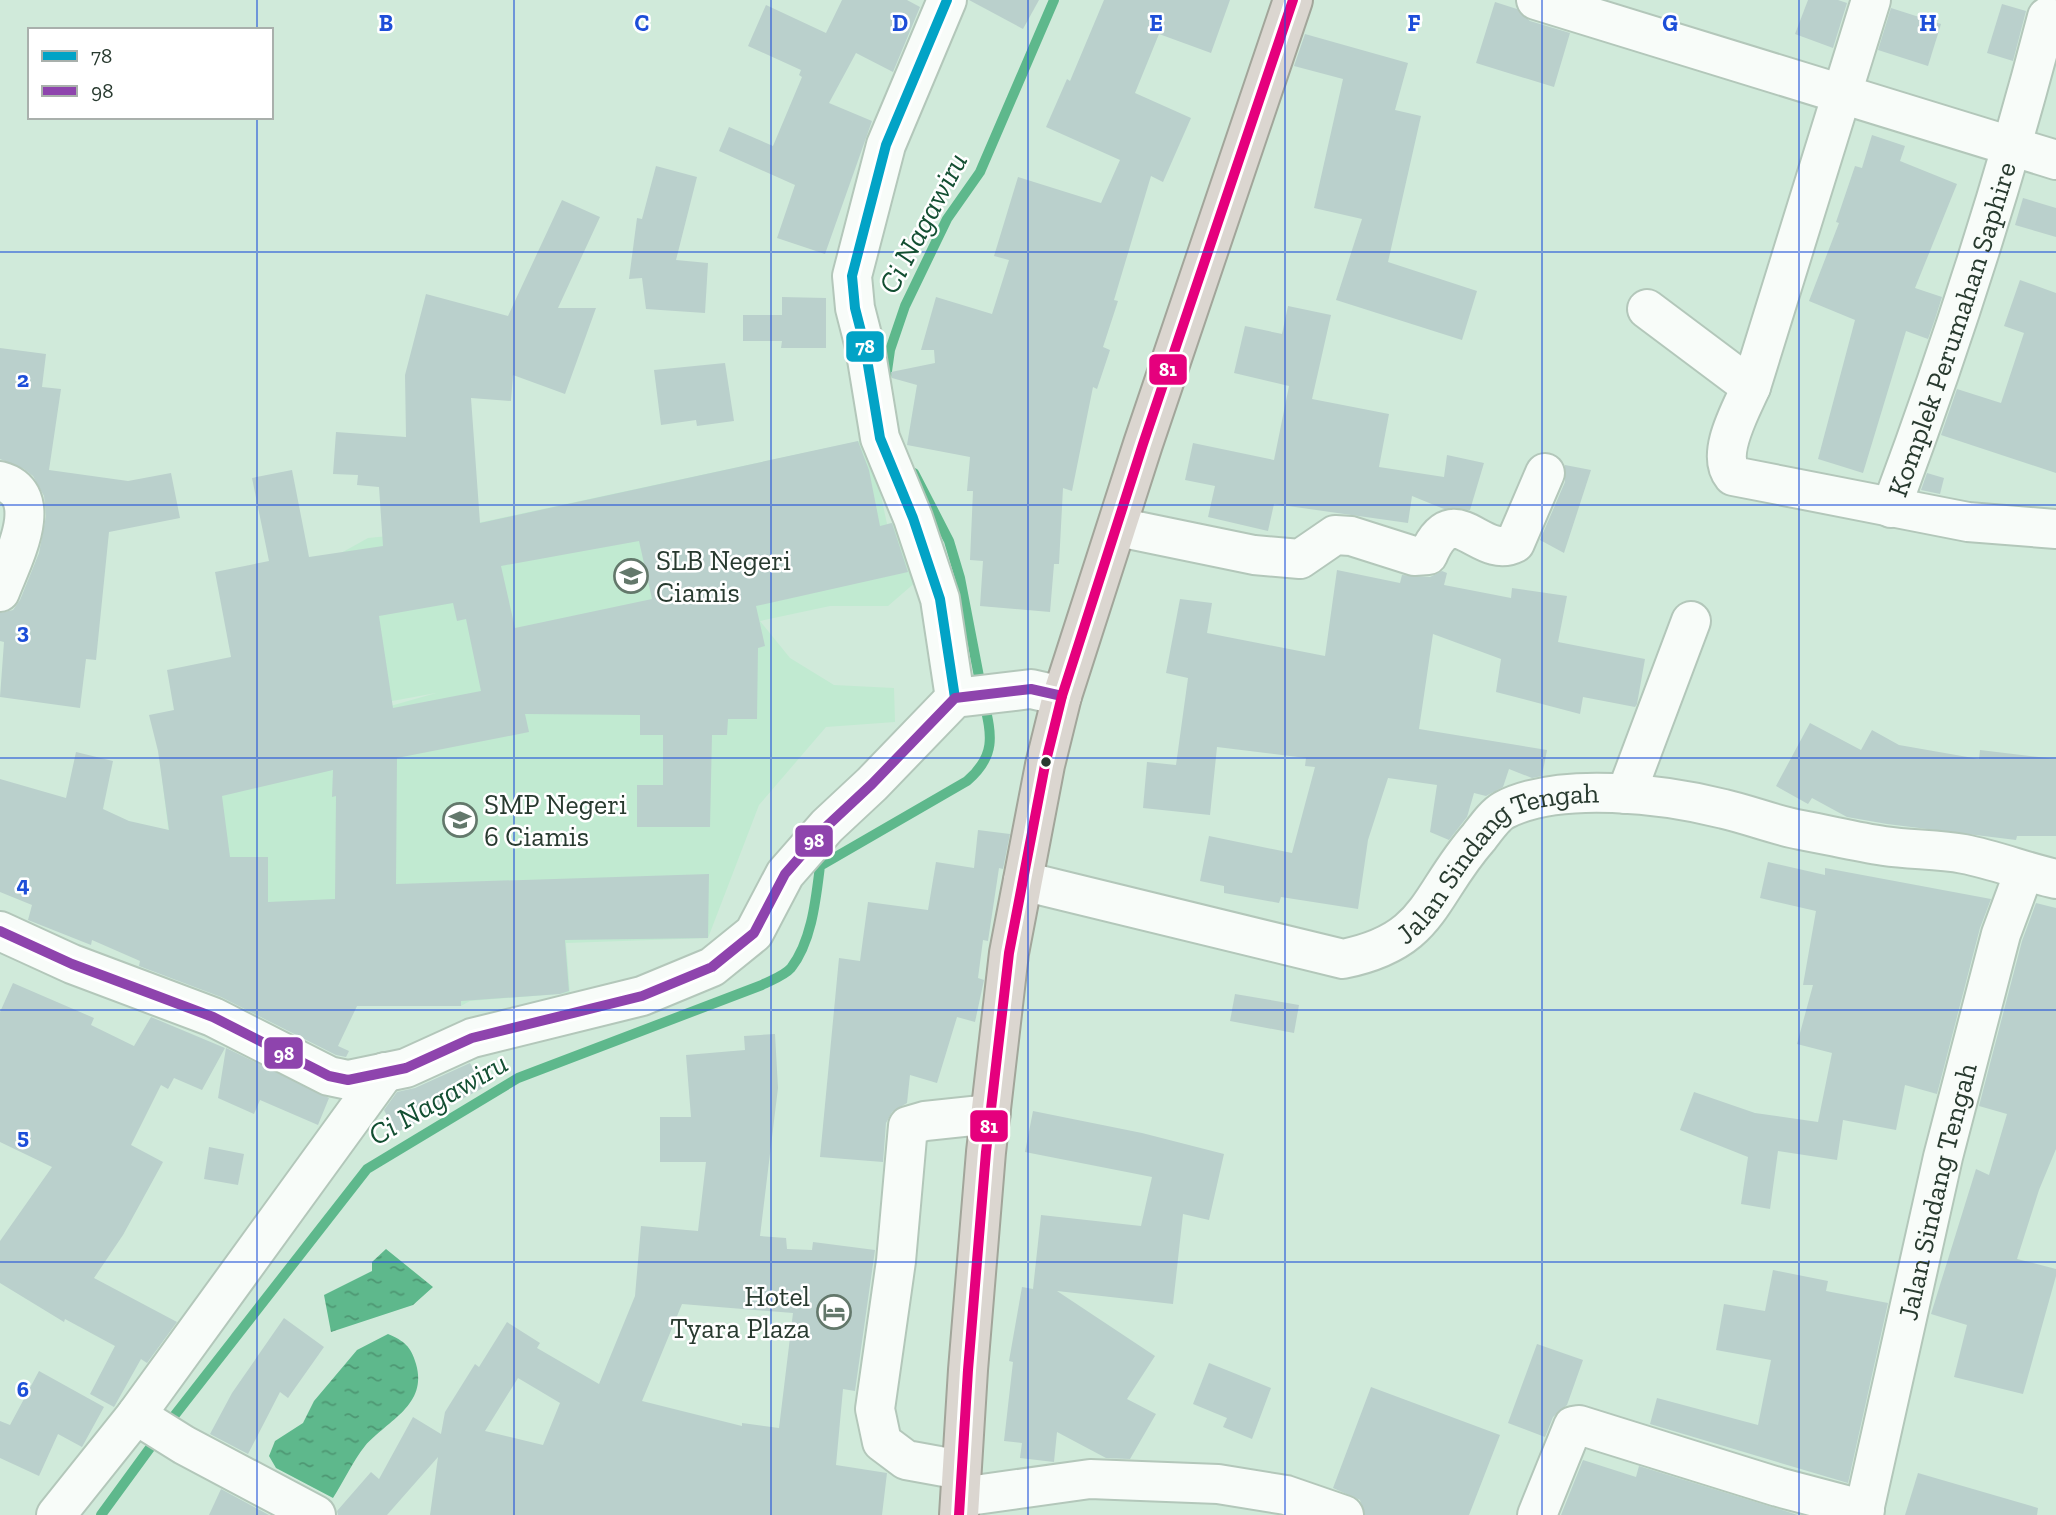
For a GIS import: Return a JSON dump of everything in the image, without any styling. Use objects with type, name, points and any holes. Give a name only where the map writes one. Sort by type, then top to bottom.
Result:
[{"type":"highway","points":[[961,1494],[991,1114],[1009,953],[1023,881],[1047,693],[1118,527],[1143,444],[1293,0]]},
{"type":"street","points":[[947,0],[886,145],[852,276],[855,308],[865,347],[880,438],[913,518],[968,696]]},
{"type":"street","name":"Komplek Perumahan Saphire","points":[[1536,0],[2056,160]]},
{"type":"street","name":"Komplek Perumahan Saphire","points":[[1871,0],[1751,387],[1725,460],[1733,476],[1891,509],[1968,522],[2056,529]]},
{"type":"street","name":"Komplek Perumahan Saphire","points":[[1891,509],[1945,364],[2013,148],[2047,17]]},
{"type":"street","points":[[1647,309],[1751,387]]},
{"type":"street","points":[[1118,527],[1254,555],[1300,559],[1335,535],[1351,536],[1414,556],[1428,555],[1436,538],[1454,528],[1464,530],[1481,541],[1510,546],[1515,543],[1545,473]]},
{"type":"street","points":[[0,481],[19,491],[25,503],[23,526],[0,592]]},
{"type":"street","points":[[1626,794],[1690,621]]},
{"type":"street","points":[[0,930],[72,964],[213,1017],[329,1076],[348,1080],[406,1068],[472,1038],[642,996],[712,967],[754,933],[785,874],[827,826],[968,696],[1047,693]]},
{"type":"street","name":"Jalan Sindang Tengah","points":[[1023,881],[1343,959],[1372,953],[1398,941],[1432,906],[1466,851],[1502,811],[1546,797],[1584,793],[1626,794],[1723,809],[1777,826],[1884,846],[1964,854],[2040,875],[2001,934],[1943,1157],[1864,1513]]},
{"type":"street","points":[[56,1515],[140,1418],[385,1072]]},
{"type":"street","points":[[991,1114],[925,1121],[908,1126],[896,1261],[875,1409],[882,1442],[961,1494],[1090,1479],[1218,1484],[1286,1496],[1344,1515]]},
{"type":"street","points":[[140,1418],[184,1445],[316,1515]]},
{"type":"street","points":[[1537,1515],[1572,1429],[1579,1425],[1864,1513]]},
{"type":"shaded area","name":"SMP Negeri 6 Ciamis","points":[[869,439],[887,524],[905,520],[917,581],[888,606],[830,606],[760,621],[790,658],[834,685],[894,688],[895,722],[826,727],[759,805],[708,938],[566,943],[570,993],[470,1001],[461,1006],[367,1006],[169,835],[159,753],[366,713],[436,693],[277,722],[341,553],[368,538],[440,531]]},
{"type":"water","points":[[386,1249],[433,1287],[413,1305],[331,1332],[324,1295],[372,1271],[372,1262]]},
{"type":"water","points":[[388,1334],[403,1342],[412,1353],[418,1378],[416,1390],[404,1411],[365,1446],[333,1498],[276,1468],[269,1456],[275,1441],[303,1423],[314,1401],[357,1350]]},
{"type":"building","points":[[842,0],[907,0],[920,7],[893,72],[856,53],[829,103],[872,121],[825,254],[777,238],[795,185],[719,151],[729,127],[773,146],[802,77],[799,75],[801,70],[748,46],[766,5],[826,33]]},
{"type":"building","points":[[969,0],[1039,0],[1023,29]]},
{"type":"building","points":[[1104,0],[1230,0],[1211,53],[1159,34],[1135,93],[1191,118],[1163,182],[1151,176],[1114,300],[1118,301],[1103,347],[1110,350],[1097,389],[1093,387],[1072,491],[1063,488],[1059,564],[1054,564],[1050,612],[980,606],[983,561],[970,560],[973,491],[967,491],[970,457],[907,445],[917,385],[892,378],[891,372],[935,363],[934,350],[921,350],[936,297],[992,314],[1009,260],[994,256],[1018,177],[1101,203],[1120,160],[1046,127],[1067,79],[1070,81]]},
{"type":"building","points":[[1808,0],[1838,0],[1847,3],[1833,48],[1795,34]]},
{"type":"building","points":[[1495,2],[1517,9],[1530,21],[1570,33],[1554,87],[1476,63]]},
{"type":"building","points":[[2002,4],[2026,11],[2013,61],[1987,53]]},
{"type":"building","points":[[1891,8],[1941,24],[1928,66],[1878,50]]},
{"type":"building","points":[[1305,34],[1408,63],[1395,110],[1421,116],[1388,262],[1477,291],[1462,340],[1336,300],[1362,219],[1314,208],[1343,79],[1294,66]]},
{"type":"building","points":[[1872,135],[1905,146],[1900,161],[1957,184],[1915,288],[1942,297],[1935,319],[1928,339],[1906,331],[1863,473],[1818,459],[1855,320],[1809,301],[1839,223],[1836,222],[1855,166],[1862,168]]},
{"type":"building","points":[[656,166],[697,177],[676,260],[708,263],[705,313],[646,309],[642,278],[629,279],[637,218],[642,219]]},
{"type":"building","points":[[2023,198],[2056,208],[2056,237],[2015,225]]},
{"type":"building","points":[[562,200],[600,217],[558,308],[596,308],[565,394],[513,375],[511,401],[471,398],[480,523],[858,441],[869,470],[880,526],[892,523],[908,572],[756,606],[765,646],[758,648],[757,719],[728,719],[727,735],[712,735],[710,827],[637,827],[637,785],[663,785],[663,735],[640,735],[640,715],[525,714],[529,732],[397,758],[396,884],[709,874],[708,938],[565,940],[569,991],[560,994],[461,1001],[461,1006],[357,1006],[338,1046],[349,1051],[346,1057],[336,1055],[221,997],[139,966],[140,961],[92,940],[91,945],[28,920],[32,905],[0,892],[0,779],[66,798],[76,752],[113,761],[103,809],[129,821],[169,830],[158,751],[149,715],[174,710],[167,670],[231,657],[215,572],[269,561],[252,478],[292,470],[309,557],[383,546],[379,487],[357,485],[358,475],[333,474],[336,432],[406,437],[405,375],[426,294],[508,316]],"holes":[[[639,541],[652,599],[515,628],[501,566]],[[453,603],[457,621],[466,619],[481,691],[393,708],[379,616]],[[333,770],[332,797],[336,796],[335,899],[268,902],[268,857],[230,857],[222,796]]]},
{"type":"building","points":[[2020,280],[2056,293],[2056,473],[1941,435],[1957,389],[2001,403],[2024,333],[2004,326]]},
{"type":"building","points":[[782,297],[826,298],[826,348],[781,348],[782,341],[743,341],[743,315],[782,315]]},
{"type":"building","points":[[1288,306],[1331,315],[1312,399],[1389,414],[1379,467],[1444,477],[1447,455],[1484,463],[1470,510],[1444,509],[1412,496],[1408,523],[1274,504],[1268,531],[1208,517],[1215,486],[1185,480],[1193,443],[1274,460],[1289,386],[1234,373],[1245,326],[1282,334]]},
{"type":"building","points":[[0,348],[46,354],[42,387],[61,389],[49,470],[128,481],[171,473],[180,518],[109,532],[96,660],[86,659],[80,708],[0,697],[4,642],[0,641],[0,613],[13,610],[20,600],[39,553],[46,516],[44,496],[33,476],[24,469],[0,459]]},
{"type":"building","points":[[725,363],[734,421],[697,426],[696,420],[661,425],[654,370]]},
{"type":"building","points":[[1565,465],[1591,470],[1564,553],[1540,540],[1565,482]]},
{"type":"building","points":[[1927,473],[1944,478],[1940,494],[1921,490]]},
{"type":"building","points":[[1337,570],[1400,583],[1402,575],[1430,577],[1442,571],[1447,573],[1444,585],[1511,598],[1512,588],[1567,596],[1558,642],[1645,659],[1637,704],[1635,707],[1583,697],[1580,714],[1496,692],[1501,659],[1433,634],[1419,729],[1547,750],[1542,776],[1532,778],[1509,769],[1503,787],[1486,796],[1474,793],[1467,817],[1449,840],[1430,832],[1437,785],[1388,778],[1368,840],[1358,909],[1281,897],[1279,903],[1224,893],[1224,886],[1200,881],[1209,836],[1292,853],[1315,767],[1305,766],[1306,758],[1217,747],[1210,815],[1143,808],[1147,762],[1176,765],[1188,678],[1166,673],[1180,599],[1212,603],[1207,633],[1325,656]]},
{"type":"building","points":[[1810,723],[1861,750],[1872,730],[1899,745],[1979,759],[1980,750],[2056,759],[2056,836],[2017,836],[2016,840],[1887,824],[1847,817],[1812,798],[1808,804],[1776,786]]},
{"type":"building","points":[[978,830],[1010,834],[1003,869],[999,868],[988,941],[983,940],[978,978],[984,980],[975,1022],[957,1017],[937,1083],[910,1075],[907,1103],[892,1112],[886,1123],[883,1162],[820,1157],[839,958],[860,961],[868,902],[928,910],[936,862],[974,868]]},
{"type":"building","points":[[1768,862],[1825,875],[1825,868],[1991,899],[1980,928],[1937,1094],[1905,1085],[1896,1130],[1843,1120],[1837,1160],[1778,1151],[1770,1209],[1741,1204],[1748,1157],[1680,1130],[1694,1092],[1755,1113],[1818,1122],[1832,1053],[1797,1044],[1813,985],[1803,985],[1816,911],[1760,898]]},
{"type":"building","points":[[2036,903],[2056,908],[2056,1149],[2039,1190],[2017,1259],[2056,1269],[2056,1276],[2023,1394],[1954,1377],[1967,1325],[1931,1314],[1976,1169],[1989,1175],[2007,1114],[1979,1106],[2022,941]]},
{"type":"building","points":[[13,983],[94,1018],[91,1025],[134,1046],[151,1017],[225,1048],[202,1090],[174,1078],[168,1089],[161,1085],[131,1145],[163,1162],[123,1235],[94,1278],[177,1322],[147,1363],[141,1359],[114,1407],[90,1394],[115,1346],[65,1319],[64,1322],[0,1283],[0,1241],[52,1167],[0,1142],[0,1012]]},
{"type":"building","points":[[1235,994],[1299,1005],[1294,1033],[1230,1021]]},
{"type":"building","points":[[775,1034],[778,1088],[760,1236],[786,1238],[787,1249],[812,1250],[813,1242],[875,1250],[855,1391],[843,1389],[836,1465],[887,1473],[882,1515],[430,1515],[438,1457],[387,1515],[338,1515],[337,1511],[371,1472],[379,1479],[413,1417],[441,1434],[445,1412],[475,1364],[479,1367],[507,1322],[540,1343],[537,1348],[599,1384],[635,1296],[641,1226],[698,1231],[706,1162],[660,1162],[660,1117],[691,1117],[686,1055],[745,1050],[744,1036]],"holes":[[[682,1304],[793,1313],[779,1428],[742,1423],[742,1426],[642,1401]],[[518,1378],[560,1403],[543,1445],[485,1431]]]},
{"type":"building","points":[[226,1048],[329,1098],[318,1125],[260,1100],[254,1114],[218,1098]]},
{"type":"building","points":[[470,1063],[483,1088],[396,1133],[384,1110],[397,1092],[415,1088]]},
{"type":"building","points":[[1033,1111],[1142,1133],[1224,1154],[1209,1220],[1183,1214],[1173,1304],[1057,1291],[1155,1356],[1127,1399],[1156,1414],[1130,1459],[1106,1458],[1057,1432],[1054,1462],[1020,1458],[1022,1443],[1004,1441],[1013,1362],[1009,1361],[1022,1287],[1033,1289],[1041,1215],[1141,1226],[1152,1177],[1025,1152]]},
{"type":"building","points":[[209,1147],[244,1154],[238,1185],[204,1179]]},
{"type":"building","points":[[1773,1270],[1828,1281],[1826,1291],[1888,1303],[1848,1483],[1650,1424],[1657,1398],[1758,1425],[1771,1360],[1716,1350],[1724,1304],[1765,1311]]},
{"type":"building","points":[[284,1318],[324,1347],[288,1398],[280,1392],[248,1454],[210,1434],[232,1393]]},
{"type":"building","points":[[1537,1344],[1583,1360],[1567,1405],[1553,1417],[1545,1437],[1508,1423]]},
{"type":"building","points":[[1209,1363],[1271,1388],[1252,1439],[1223,1427],[1227,1418],[1193,1404]]},
{"type":"building","points":[[39,1371],[104,1407],[82,1447],[58,1434],[39,1476],[0,1458],[0,1421],[10,1425]]},
{"type":"building","points":[[1371,1387],[1500,1435],[1469,1515],[1365,1515],[1360,1500],[1333,1488]]},
{"type":"building","points":[[1583,1460],[1636,1477],[1639,1466],[1798,1515],[1561,1515]]},
{"type":"building","points":[[1918,1473],[2038,1508],[2037,1515],[1905,1515]]},
{"type":"building","points":[[221,1489],[269,1515],[209,1515]]},
{"type":"waterway","name":"Ci Nagawiru","points":[[886,378],[890,350],[905,306],[947,219],[980,172],[1054,0]]},
{"type":"waterway","name":"Ci Nagawiru","points":[[914,473],[949,541],[960,578],[981,687]]},
{"type":"waterway","name":"Ci Nagawiru","points":[[167,1425],[367,1169],[518,1078],[762,985],[788,971],[798,957],[808,932],[820,866],[967,781],[983,763],[989,745],[989,725],[984,702]]},
{"type":"waterway","name":"Ci Nagawiru","points":[[101,1515],[158,1437]]},
{"type":"transit line","name":"78","points":[[947,0],[886,145],[852,276],[855,308],[865,347],[880,438],[913,518],[940,599],[955,698]]},
{"type":"transit line","name":"81","points":[[959,1515],[986,1152],[1009,953],[1045,765],[1062,696],[1143,444],[1293,0]]},
{"type":"transit line","name":"98","points":[[0,931],[72,964],[213,1017],[329,1076],[348,1080],[406,1068],[472,1038],[642,996],[712,967],[754,933],[785,874],[827,826],[872,784],[955,698],[1031,689],[1062,696]]},
{"type":"place","name":"SLB Negeri Ciamis","points":[[631,576]]},
{"type":"place","name":"SMP Negeri 6 Ciamis","points":[[460,820]]},
{"type":"place","name":"Hotel Tyara Plaza","points":[[834,1312]]}]
